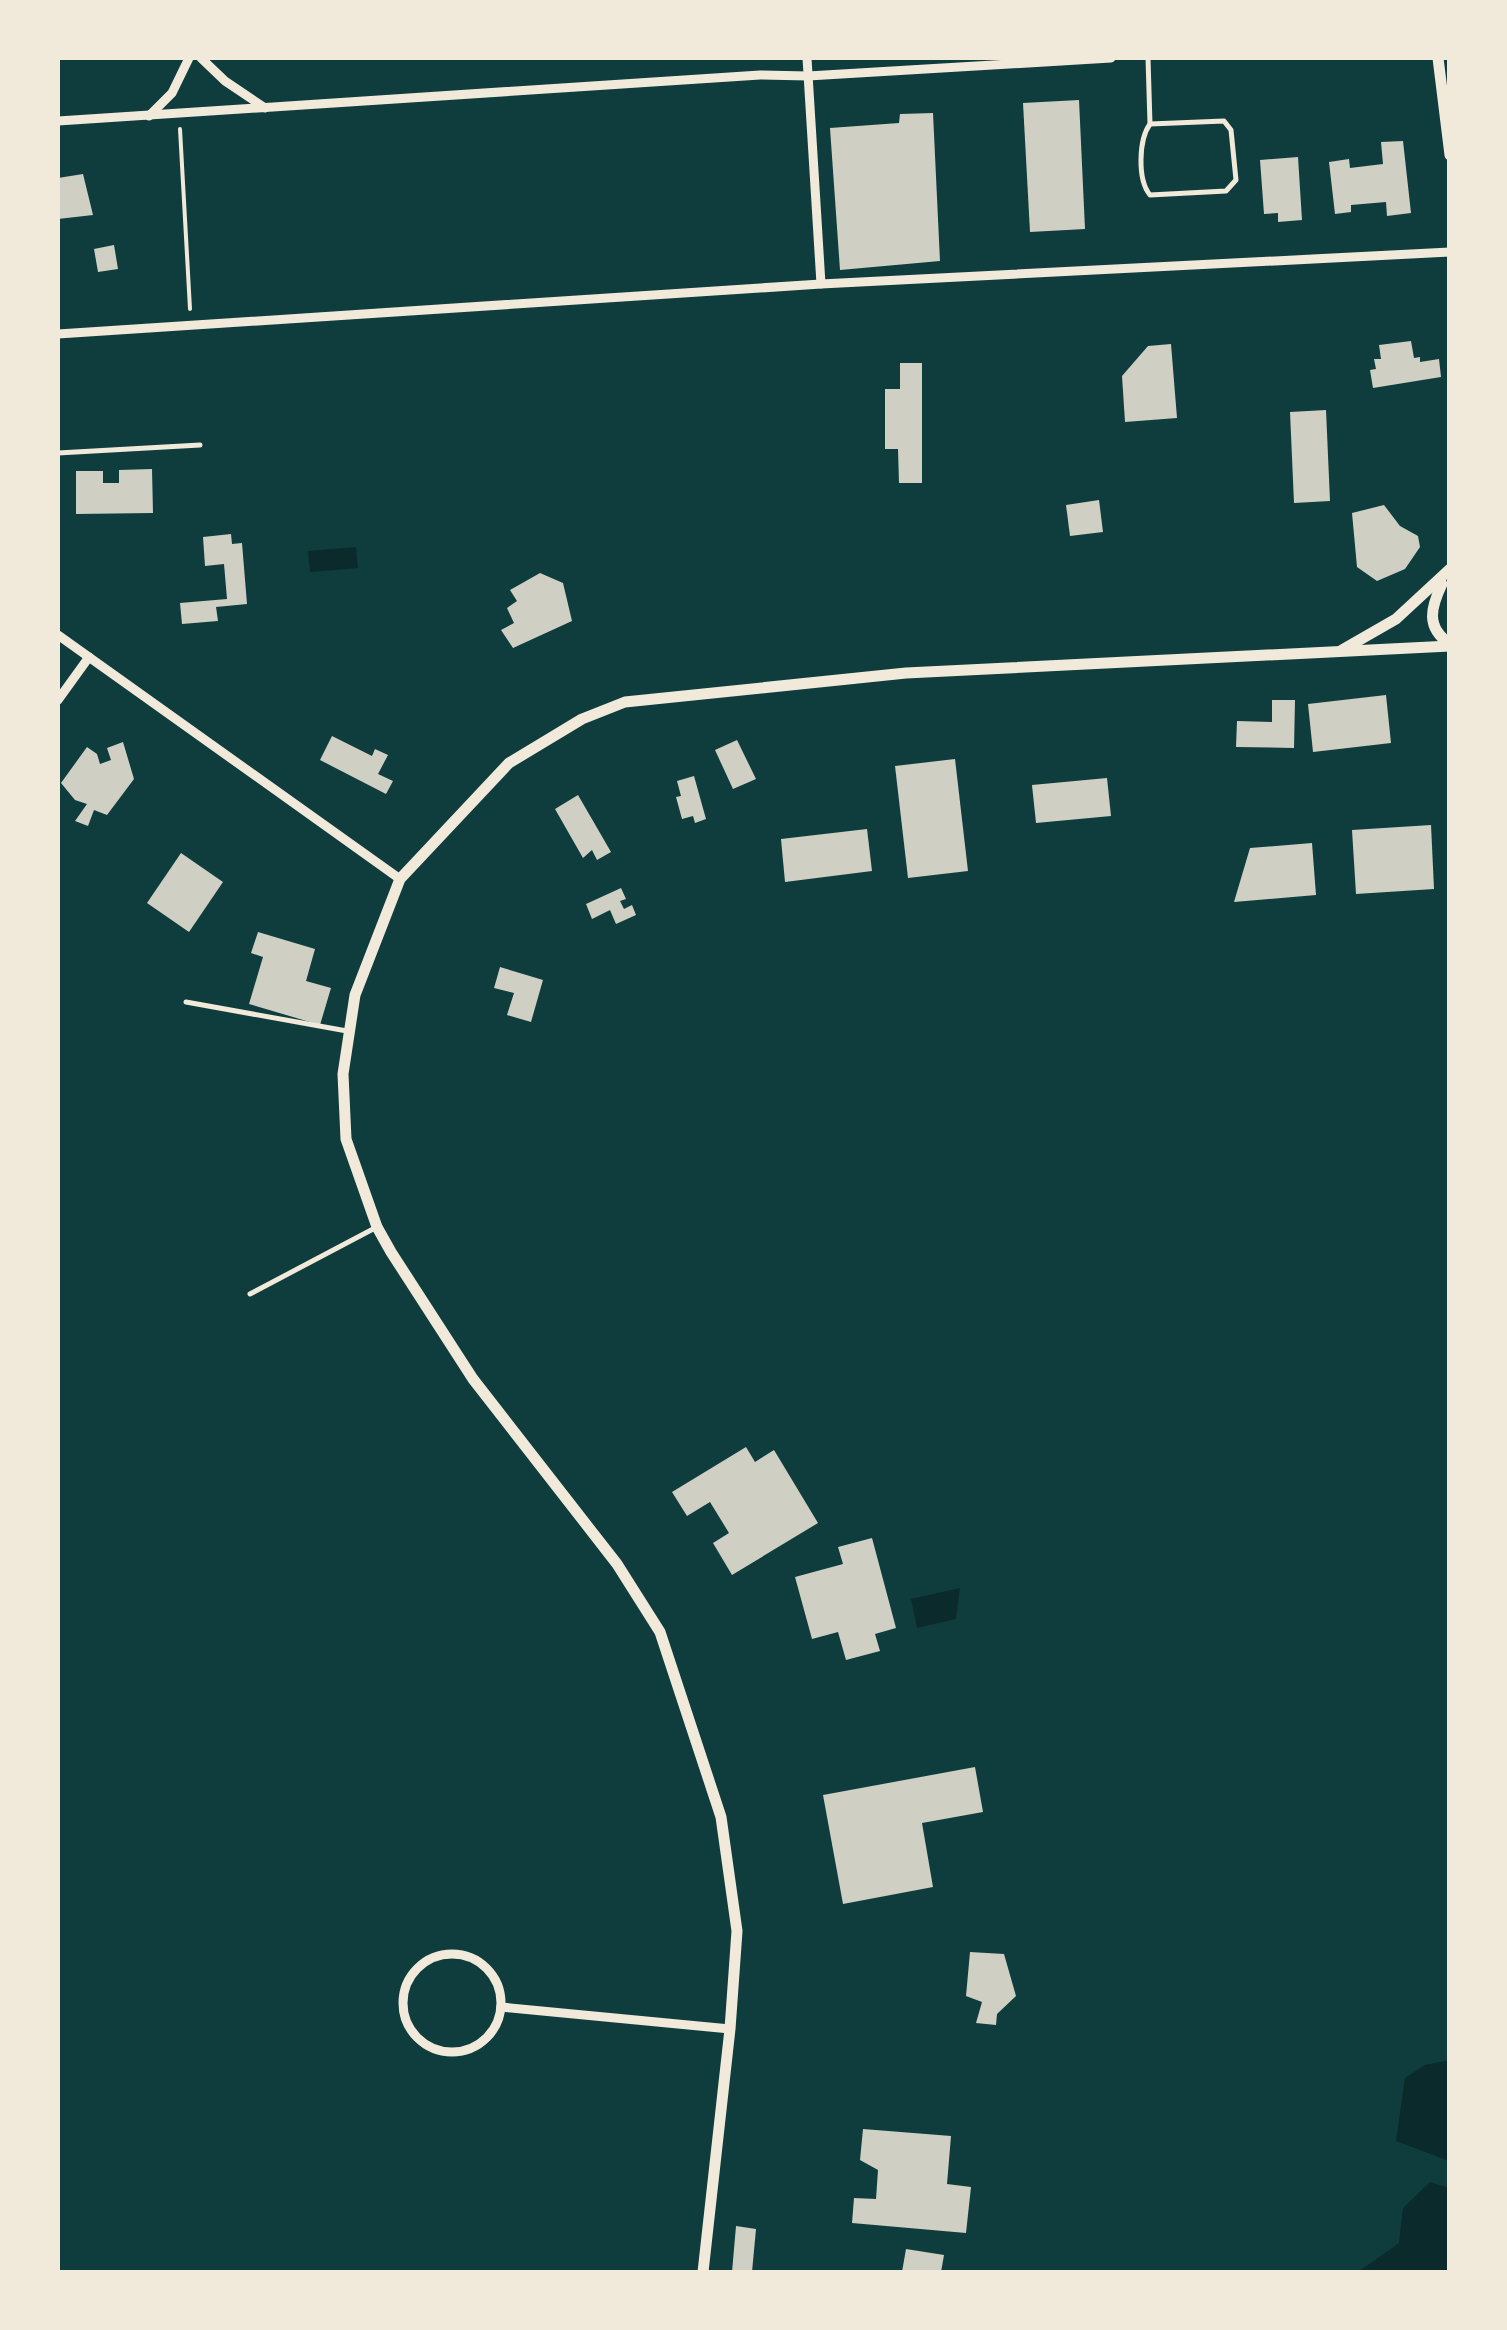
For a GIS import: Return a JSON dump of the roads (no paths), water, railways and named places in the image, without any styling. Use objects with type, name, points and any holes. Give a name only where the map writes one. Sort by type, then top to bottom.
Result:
[{"type":"street","points":[[148,116],[172,93],[189,58]]},
{"type":"street","points":[[200,58],[226,82],[266,108]]},
{"type":"street","points":[[808,58],[821,284]]},
{"type":"street","points":[[58,120],[760,75],[808,76],[888,66],[1112,58]]},
{"type":"street","points":[[1438,58],[1446,93],[1450,155]]},
{"type":"street","points":[[58,334],[821,284],[1450,252]]},
{"type":"street","points":[[1448,572],[1432,604],[1431,616],[1434,628],[1450,645]]},
{"type":"street","points":[[1336,652],[1396,619],[1448,572]]},
{"type":"street","points":[[58,635],[400,879]]},
{"type":"street","points":[[703,2272],[737,1931],[721,1817],[660,1632],[616,1564],[472,1379],[378,1227],[346,1139],[343,1074],[355,994],[400,879],[509,763],[582,720],[625,702],[906,673],[1450,645]]},
{"type":"street","points":[[58,700],[89,656]]},
{"type":"street","points":[[455,1954],[483,1965],[494,1977],[500,2007],[487,2037],[457,2052],[440,2051],[412,2033],[402,2001],[413,1972],[439,1955],[455,1954]]},
{"type":"street","points":[[500,2007],[730,2029]]},
{"type":"lane","points":[[1148,58],[1150,124],[1142,135],[1144,188],[1150,195],[1226,191],[1236,180],[1231,130],[1224,122],[1150,124]]},
{"type":"lane","points":[[58,453],[200,445]]},
{"type":"lane","points":[[186,1002],[350,1032]]},
{"type":"lane","points":[[250,1294],[378,1227]]},
{"type":"water","points":[[356,547],[358,568],[310,572],[308,551]]},
{"type":"water","points":[[960,1588],[956,1619],[917,1628],[911,1599]]},
{"type":"water","points":[[1450,2063],[1449,2161],[1396,2141],[1405,2078],[1425,2065]]},
{"type":"water","points":[[1430,2182],[1449,2188],[1449,2272],[1358,2272],[1399,2243],[1403,2208]]}]
